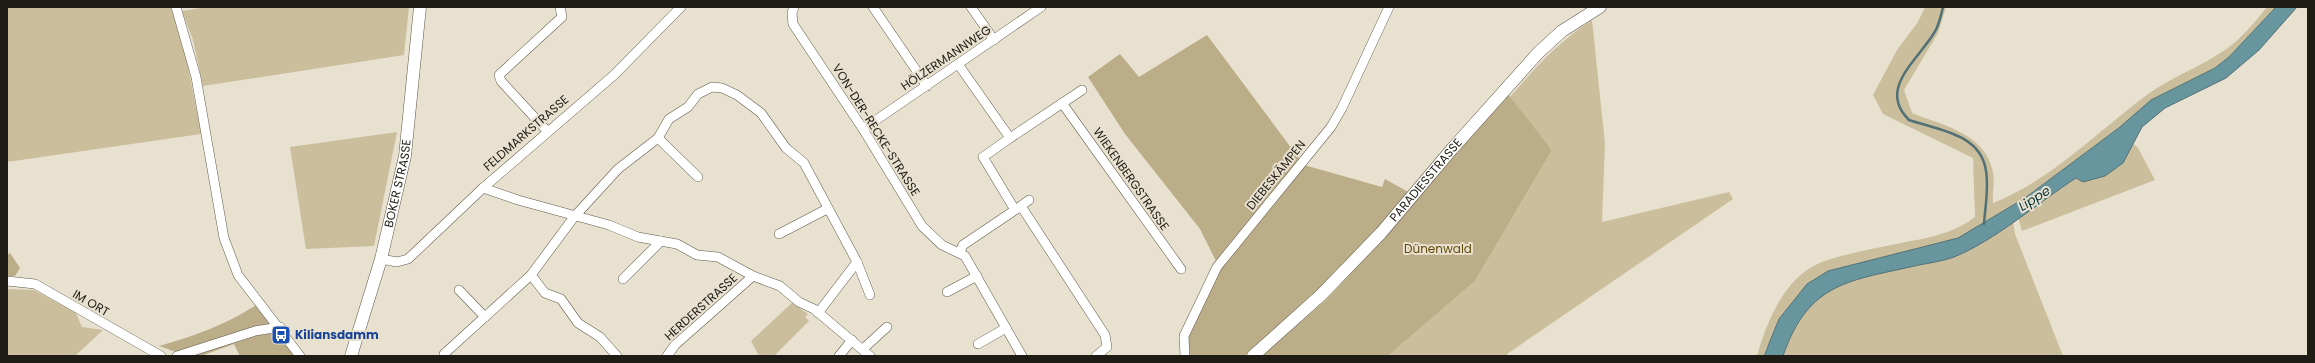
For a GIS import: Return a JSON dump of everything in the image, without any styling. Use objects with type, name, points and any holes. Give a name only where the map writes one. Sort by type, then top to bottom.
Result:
[{"type":"main road","name":"BOKER STRASSE","points":[[354,355],[381,259],[405,156],[420,7]]},
{"type":"main road","name":"PARADIESSTRASSE","points":[[1253,356],[1321,295],[1381,234],[1452,149],[1538,53],[1562,31],[1600,7]]},
{"type":"street","points":[[176,7],[196,77],[224,238],[238,275],[280,327],[300,356]]},
{"type":"street","points":[[547,131],[501,81],[499,75],[562,17],[560,7]]},
{"type":"street","name":"FELDMARKSTRASSE","points":[[381,259],[398,262],[408,259],[483,188],[547,131],[614,75],[681,7]]},
{"type":"street","name":"VON-DER-RECKE-STRASSE","points":[[794,7],[792,13],[793,24],[863,129],[922,226],[942,244],[960,252],[965,256],[1022,356]]},
{"type":"street","points":[[873,7],[928,86]]},
{"type":"street","points":[[972,7],[994,40]]},
{"type":"street","name":"HÖLZERMANNWEG","points":[[863,129],[928,86],[1041,7]]},
{"type":"street","name":"DIEBESKÄMPEN","points":[[1185,356],[1184,336],[1216,267],[1331,127],[1342,108],[1389,7]]},
{"type":"street","points":[[958,64],[1010,138]]},
{"type":"street","points":[[444,354],[531,275],[574,217],[618,169],[658,138],[669,120],[688,108],[698,94],[712,88],[722,88],[737,95],[761,113],[786,148],[804,163],[827,209],[857,262],[870,295]]},
{"type":"street","points":[[1082,90],[983,157],[1105,335],[1107,347],[1096,356]]},
{"type":"street","name":"WIEKENBERGSTRASSE","points":[[1062,103],[1181,269]]},
{"type":"street","points":[[658,138],[698,177]]},
{"type":"street","points":[[483,188],[574,217],[609,225],[638,237],[677,244],[697,255],[718,257],[753,276],[780,286],[799,302],[818,313],[870,356]]},
{"type":"street","points":[[960,252],[963,245],[1029,200]]},
{"type":"street","points":[[779,234],[827,209]]},
{"type":"street","points":[[623,279],[661,242]]},
{"type":"street","points":[[818,313],[857,262]]},
{"type":"street","points":[[531,275],[545,293],[561,300],[578,323],[600,337],[613,355]]},
{"type":"street","name":"HERDERSTRASSE","points":[[667,356],[753,276]]},
{"type":"street","points":[[947,292],[977,276]]},
{"type":"street","name":"IM ORT","points":[[7,281],[35,284],[161,356]]},
{"type":"street","points":[[459,290],[485,317]]},
{"type":"street","points":[[177,356],[255,331],[280,327]]},
{"type":"street","points":[[863,349],[887,327]]},
{"type":"street","points":[[978,344],[1006,328]]},
{"type":"street","points":[[839,356],[852,340]]},
{"type":"shaded area","points":[[7,7],[171,7],[183,40],[201,134],[7,162]]},
{"type":"shaded area","points":[[207,7],[409,7],[404,55],[203,86],[193,40],[182,11]]},
{"type":"shaded area","points":[[1925,7],[1946,7],[1938,33],[1904,90],[1912,113],[1962,133],[1981,148],[1989,159],[1993,172],[1993,203],[2015,193],[2055,168],[2148,94],[2167,82],[2206,62],[2231,46],[2267,7],[2276,7],[2229,57],[2215,68],[2151,100],[2120,127],[2025,198],[1958,238],[1828,271],[1807,284],[1765,350],[1764,356],[1757,356],[1766,329],[1779,301],[1798,278],[1809,269],[1822,262],[1844,255],[1920,239],[1953,230],[1975,217],[1973,158],[1883,114],[1873,95],[1897,50],[1918,22]]},
{"type":"shaded area","points":[[1592,20],[1605,144],[1602,222],[1729,192],[1733,199],[1507,354],[1508,356],[1388,356],[1475,281],[1552,150],[1510,97],[1558,46]]},
{"type":"shaded area","points":[[397,132],[374,246],[306,249],[290,147]]},
{"type":"shaded area","points":[[2132,142],[2138,148],[2155,180],[2022,231],[2018,217],[2076,178],[2083,182],[2100,177],[2114,170],[2124,159]]},
{"type":"shaded area","points":[[2013,221],[2015,234],[2063,356],[1783,356],[1794,330],[1806,311],[1820,297],[1836,287],[1875,274],[1942,260],[1961,254]]},
{"type":"shaded area","points":[[7,289],[34,290],[76,313],[82,327],[103,330],[75,356],[7,356]]},
{"type":"shaded area","points":[[792,303],[808,314],[805,317],[809,321],[774,356],[759,356],[751,341]]},
{"type":"green space","points":[[1207,35],[1304,165],[1382,187],[1385,179],[1410,193],[1319,293],[1248,356],[1187,356],[1187,337],[1217,263],[1200,229],[1125,134],[1088,77],[1120,54],[1139,77]]},
{"type":"green space","name":"Dünenwald","points":[[1508,94],[1552,150],[1475,281],[1388,356],[1261,356],[1328,298],[1381,241]]},
{"type":"green space","points":[[10,253],[20,268],[15,276],[7,276],[7,255]]},
{"type":"green space","points":[[255,306],[296,356],[240,356],[234,344],[201,356],[174,356],[176,352],[159,346],[209,329]]},
{"type":"water","name":"Lippe","points":[[2276,7],[2297,7],[2259,50],[2226,78],[2165,108],[2142,127],[2123,163],[2105,176],[2083,182],[2076,178],[1985,241],[1954,257],[1872,275],[1835,288],[1819,298],[1806,312],[1793,331],[1783,356],[1764,356],[1779,319],[1807,284],[1828,271],[1958,238],[2025,198],[2120,127],[2151,100],[2215,68],[2229,57]]},
{"type":"waterway","points":[[1943,7],[1936,30],[1904,75],[1899,86],[1897,97],[1900,108],[1909,120],[1957,135],[1976,149],[1982,159],[1987,178],[1984,224]]},
{"type":"place","name":"Kiliansdamm","points":[[281,335]]}]
